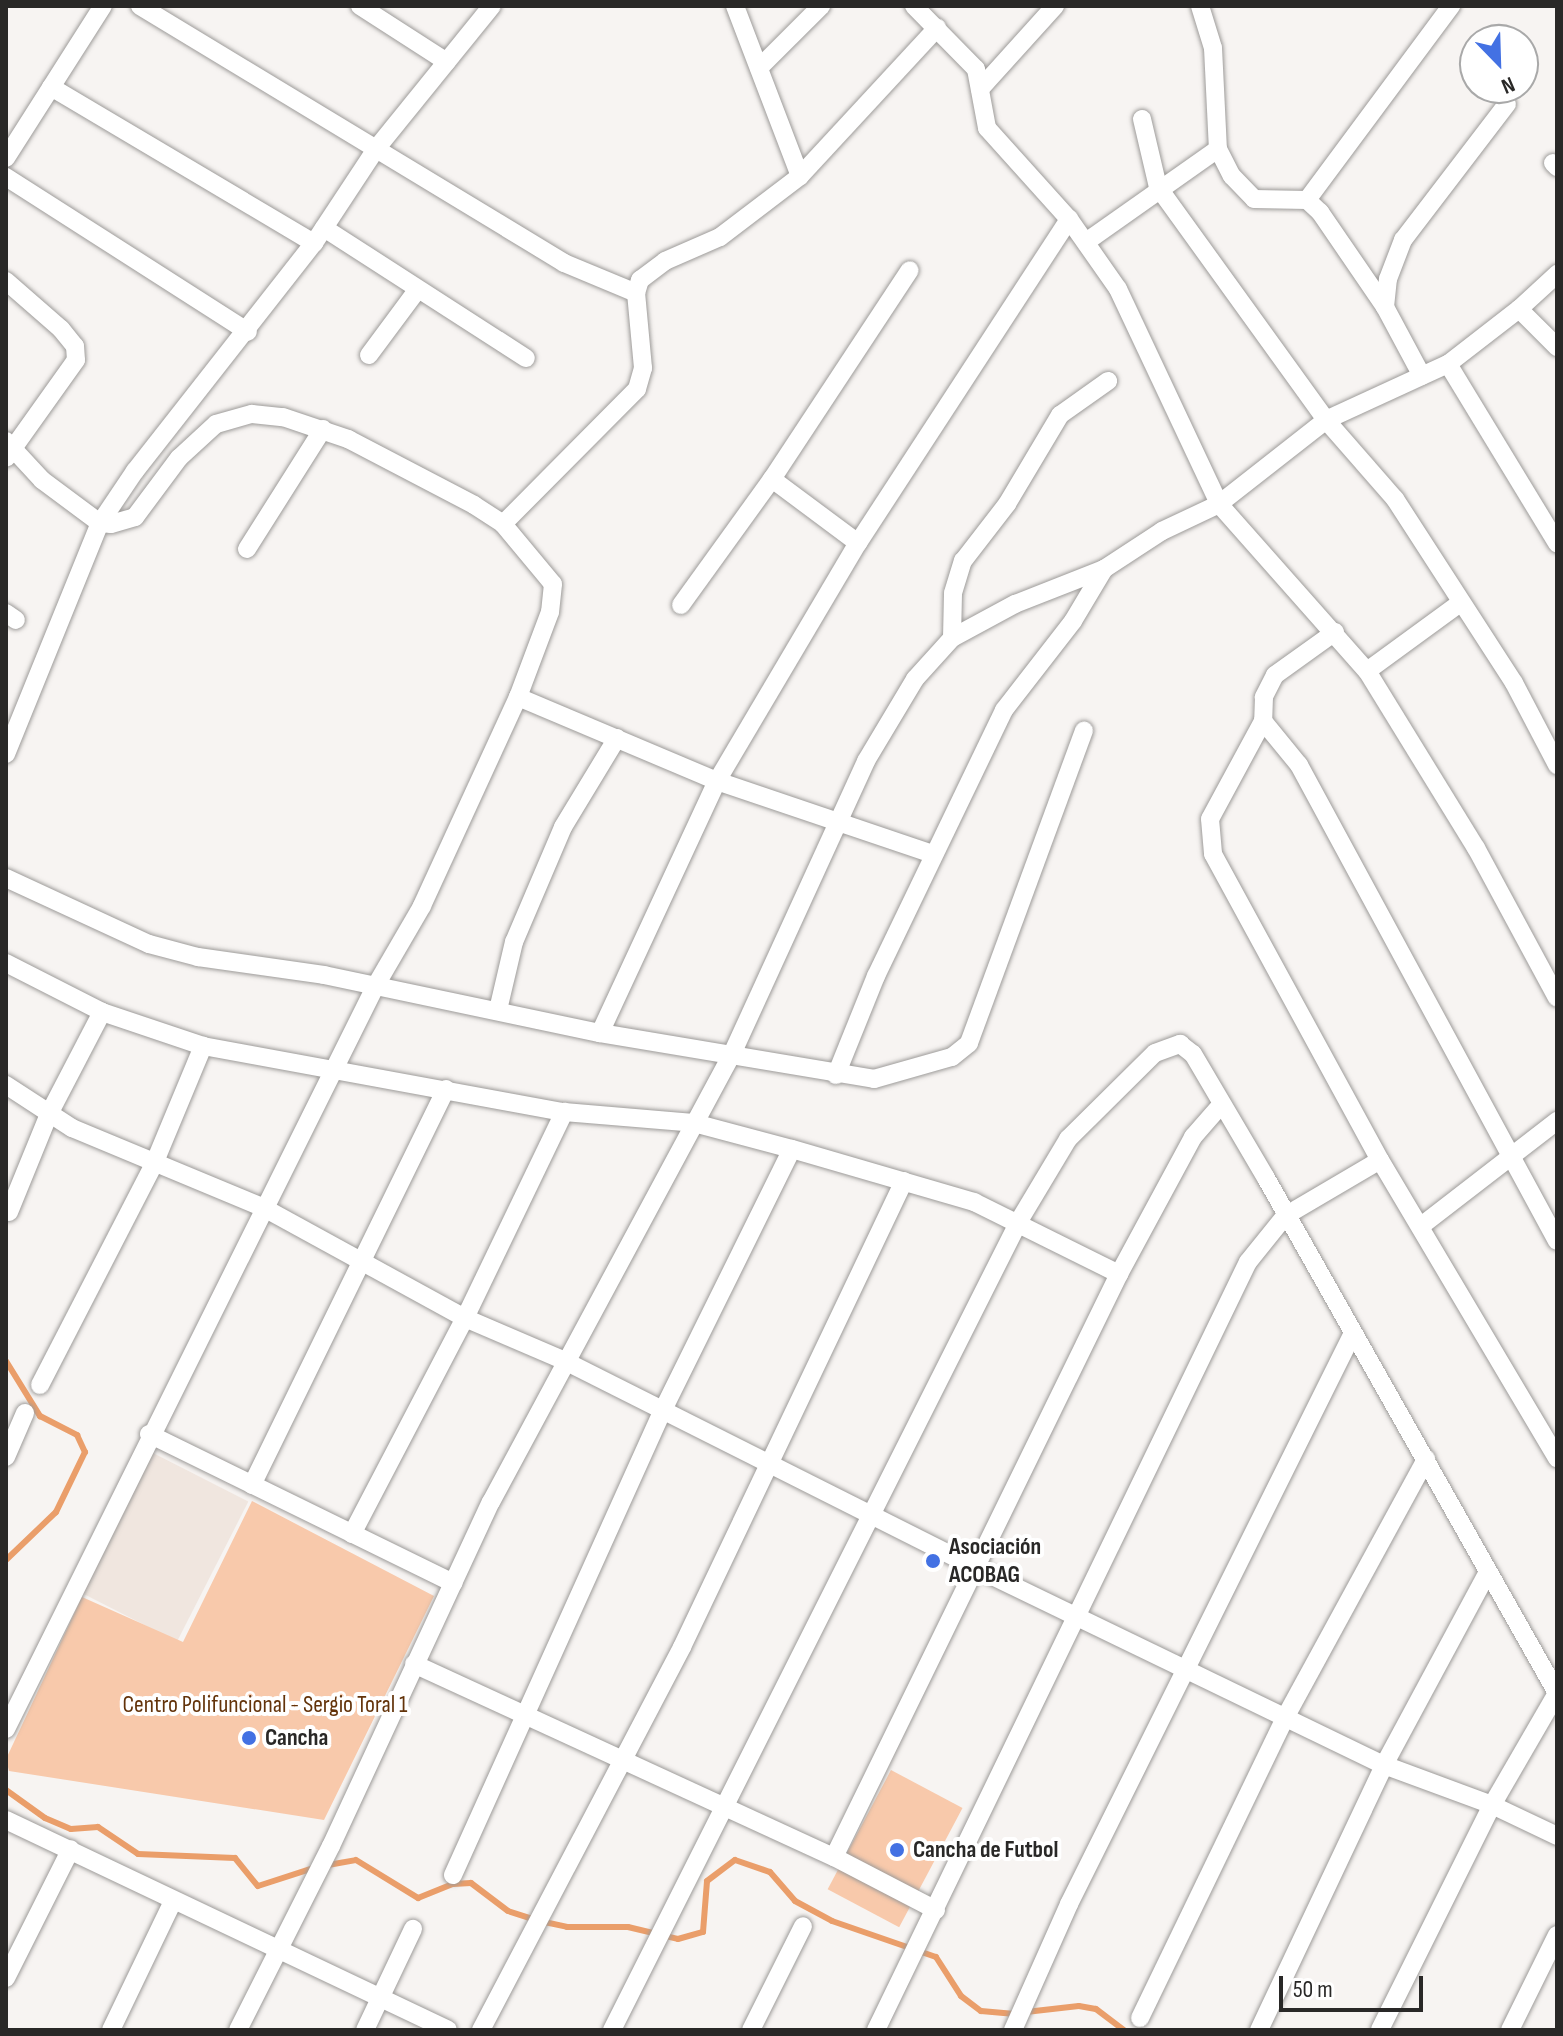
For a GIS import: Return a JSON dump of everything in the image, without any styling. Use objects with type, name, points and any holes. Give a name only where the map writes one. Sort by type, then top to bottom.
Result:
[{"type":"street","points":[[6,158],[103,6]]},
{"type":"street","points":[[140,6],[564,263],[636,293]]},
{"type":"street","points":[[360,6],[447,62]]},
{"type":"street","points":[[6,754],[100,523],[135,471],[248,332],[319,236],[376,149],[492,6]]},
{"type":"street","points":[[735,6],[800,176]]},
{"type":"street","points":[[759,68],[821,6]]},
{"type":"street","points":[[915,6],[976,69],[987,128],[1086,242],[1148,345],[1219,504],[1367,671],[1476,848],[1557,998]]},
{"type":"street","points":[[980,89],[1055,6]]},
{"type":"street","points":[[1200,6],[1213,48],[1218,149],[1232,176],[1254,199],[1307,200]]},
{"type":"street","points":[[1307,200],[1451,6]]},
{"type":"street","points":[[503,524],[637,389],[643,368],[636,293],[648,271],[720,237],[800,176],[937,28]]},
{"type":"street","points":[[51,87],[418,289],[526,358]]},
{"type":"street","points":[[1385,307],[1388,279],[1403,240],[1507,104]]},
{"type":"street","points":[[1142,119],[1158,187],[1326,420],[1395,499],[1459,604],[1514,683],[1557,765]]},
{"type":"street","points":[[1086,242],[1158,187],[1218,149]]},
{"type":"street","points":[[6,177],[248,332]]},
{"type":"street","points":[[1307,200],[1385,307],[1422,376]]},
{"type":"street","points":[[600,1033],[717,781],[858,543],[1069,219]]},
{"type":"street","points":[[681,605],[772,479],[910,270]]},
{"type":"street","points":[[238,2030],[331,1846],[414,1664],[563,1360],[732,1054],[836,823],[915,679],[952,638],[1015,604],[1104,569],[1162,531],[1219,504],[1326,420],[1448,364],[1519,309],[1557,274]]},
{"type":"street","points":[[6,281],[61,329],[75,346],[76,360],[9,449],[42,480],[100,523],[135,517],[179,458],[216,424],[252,414],[323,429],[503,524],[553,584],[550,612],[518,697],[422,906],[376,985],[149,1434],[6,1729]]},
{"type":"street","points":[[369,355],[418,289]]},
{"type":"street","points":[[1519,309],[1557,347]]},
{"type":"street","points":[[1448,364],[1557,543]]},
{"type":"street","points":[[952,638],[953,593],[963,561],[1007,504],[1060,415],[1108,381]]},
{"type":"street","points":[[247,549],[323,429]]},
{"type":"street","points":[[6,467],[42,480]]},
{"type":"street","points":[[772,479],[858,543]]},
{"type":"street","points":[[836,1075],[933,854],[1004,710],[1073,621],[1104,569]]},
{"type":"street","points":[[1367,671],[1459,604]]},
{"type":"street","points":[[1335,632],[1275,675],[1264,697],[1263,721],[1216,803],[1208,835],[1229,888],[1380,1160],[1557,1458]]},
{"type":"street","points":[[518,697],[717,781],[933,854]]},
{"type":"street","points":[[1263,721],[1299,765],[1508,1158],[1557,1241]]},
{"type":"street","points":[[6,878],[149,944],[198,957],[376,985],[600,1033],[874,1079],[963,1052],[1084,730]]},
{"type":"street","points":[[498,1010],[514,942],[563,827],[617,738]]},
{"type":"street","points":[[6,963],[102,1012],[203,1046],[564,1112],[694,1123],[792,1149],[904,1181],[1019,1221],[1119,1274]]},
{"type":"street","points":[[9,1212],[49,1114],[102,1012]]},
{"type":"street","points":[[612,2030],[728,1807],[871,1512],[1019,1221],[1068,1139],[1155,1053],[1180,1044],[1193,1054],[1557,1693],[1492,1805],[1380,2030]]},
{"type":"street","points":[[40,1385],[154,1164],[203,1046]]},
{"type":"street","points":[[6,1085],[49,1114],[154,1164],[264,1208],[360,1264],[465,1318],[563,1360],[662,1412],[871,1512],[976,1568],[1384,1765],[1492,1805],[1557,1836]]},
{"type":"street","points":[[252,1485],[446,1089]]},
{"type":"street","points":[[834,1857],[1119,1274],[1193,1137],[1220,1106]]},
{"type":"street","points":[[352,1534],[465,1318],[564,1112]]},
{"type":"street","points":[[1421,1226],[1557,1121]]},
{"type":"street","points":[[453,1875],[662,1412],[792,1149]]},
{"type":"street","points":[[876,2030],[1248,1262],[1285,1216],[1380,1160]]},
{"type":"street","points":[[481,2030],[549,1893],[682,1647],[766,1463],[904,1181]]},
{"type":"street","points":[[1013,2030],[1184,1668],[1352,1335]]},
{"type":"street","points":[[6,1455],[25,1413]]},
{"type":"street","points":[[149,1434],[453,1583]]},
{"type":"street","points":[[1140,2018],[1286,1716],[1426,1459]]},
{"type":"street","points":[[1259,2030],[1384,1765],[1488,1572]]},
{"type":"street","points":[[414,1664],[620,1763],[728,1807],[936,1910]]},
{"type":"street","points":[[6,1820],[448,2030]]},
{"type":"street","points":[[6,1978],[71,1849]]},
{"type":"street","points":[[111,2030],[173,1901]]},
{"type":"street","points":[[751,2030],[803,1926]]},
{"type":"street","points":[[365,2030],[413,1929]]},
{"type":"street","points":[[1510,2030],[1557,1935]]},
{"type":"shaded area","points":[[153,1453],[248,1502],[177,1641],[82,1593]]},
{"type":"green space","name":"Centro Polifuncional - Sergio Toral 1","points":[[252,1501],[434,1596],[324,1820],[9,1771],[6,1759],[82,1597],[183,1642]]},
{"type":"green space","name":"Cancha de Futbol","points":[[891,1770],[963,1808],[899,1927],[828,1889]]},
{"type":"waterway","points":[[6,1361],[40,1416],[77,1435],[85,1452],[56,1512],[6,1560]]},
{"type":"waterway","points":[[6,1790],[45,1818],[71,1829],[98,1827],[138,1854],[235,1858],[258,1886],[317,1867]]},
{"type":"waterway","points":[[328,1865],[356,1860],[418,1898],[453,1884],[471,1883],[508,1911],[535,1920],[567,1927],[628,1927],[678,1939],[703,1932],[707,1881],[735,1860],[770,1872],[795,1901],[832,1921],[936,1957],[961,1996],[981,2011],[1015,2014]]},
{"type":"waterway","points":[[1026,2012],[1079,2006],[1096,2009],[1124,2030]]},
{"type":"place","name":"Asociación ACOBAG","points":[[933,1561]]},
{"type":"place","name":"Cancha","points":[[249,1738]]},
{"type":"place","name":"Cancha de Futbol","points":[[897,1850]]}]
